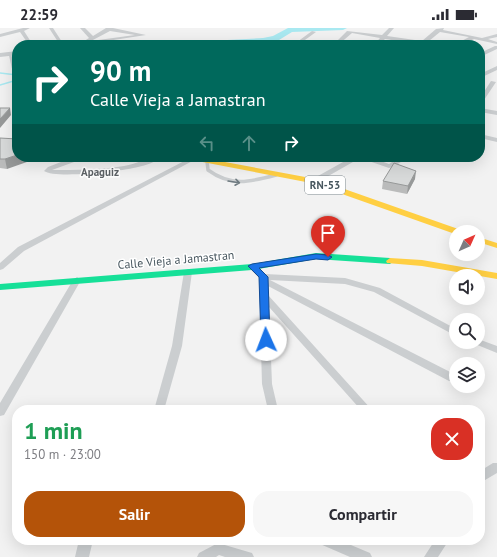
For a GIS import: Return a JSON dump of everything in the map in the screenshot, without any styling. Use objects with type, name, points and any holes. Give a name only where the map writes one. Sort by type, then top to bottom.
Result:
[{"type":"street","points":[[0,36],[28,28]]},
{"type":"street","points":[[51,28],[59,40]]},
{"type":"street","points":[[82,28],[92,38]]},
{"type":"street","points":[[381,40],[392,28]]},
{"type":"street","points":[[89,40],[110,29],[144,35],[113,40]]},
{"type":"street","points":[[427,40],[440,29],[483,39],[497,44]]},
{"type":"street","points":[[21,30],[28,40]]},
{"type":"street","points":[[302,40],[314,32]]},
{"type":"street","points":[[341,40],[350,32],[400,40]]},
{"type":"street","points":[[483,39],[497,34]]},
{"type":"street","points":[[467,40],[474,37]]},
{"type":"street","points":[[485,53],[497,47]]},
{"type":"street","points":[[0,55],[10,54]]},
{"type":"street","points":[[485,74],[497,68]]},
{"type":"street","points":[[485,79],[495,83],[485,96]]},
{"type":"street","points":[[485,111],[497,113]]},
{"type":"street","points":[[485,137],[496,138]]},
{"type":"street","points":[[70,162],[60,169],[105,170],[144,164],[148,162]]},
{"type":"street","points":[[0,267],[21,248],[191,162]]},
{"type":"street","name":"RN-53","points":[[218,162],[313,181],[449,229]]},
{"type":"street","points":[[313,181],[348,162]]},
{"type":"street","points":[[377,162],[393,166],[398,162]]},
{"type":"street","points":[[485,242],[497,246]]},
{"type":"street","name":"Calle Vieja a Jamastran","points":[[0,287],[252,266],[316,256],[422,263],[497,276]]},
{"type":"street","points":[[252,266],[263,278],[449,376]]},
{"type":"street","points":[[161,405],[178,346],[188,272]]},
{"type":"street","points":[[263,278],[267,384],[272,405]]},
{"type":"street","points":[[263,278],[345,281],[377,290],[449,329]]},
{"type":"street","points":[[0,412],[77,280]]},
{"type":"street","points":[[264,296],[363,405]]},
{"type":"street","points":[[485,345],[497,350]]},
{"type":"street","points":[[485,474],[493,468],[497,468]]},
{"type":"street","points":[[82,557],[85,545]]},
{"type":"street","points":[[337,545],[365,557]]},
{"type":"street","points":[[431,557],[439,545]]},
{"type":"street","points":[[204,557],[218,549],[247,557]]},
{"type":"lane","points":[[10,54],[12,63]]},
{"type":"lane","points":[[202,162],[215,176],[238,183],[252,182],[277,174]]},
{"type":"building","points":[[0,108],[10,108],[0,119]]},
{"type":"building","points":[[0,138],[12,139],[12,157],[0,159]]},
{"type":"building","points":[[394,163],[416,171],[408,186],[383,181]]},
{"type":"waterway","points":[[267,40],[276,38],[290,30],[343,28]]},
{"type":"waterway","points":[[0,73],[12,74]]},
{"type":"waterway","points":[[0,85],[12,81]]},
{"type":"traffic: fast","points":[[0,287],[252,267],[316,256],[390,261]]},
{"type":"traffic: slow","points":[[213,162],[313,181],[449,229]]},
{"type":"traffic: slow","points":[[485,242],[497,246]]},
{"type":"traffic: slow","points":[[390,261],[422,263],[497,276]]},
{"type":"district","name":"Apaguiz","points":[[100,172]]},
{"type":"route","points":[[266,340],[263,277],[252,266],[316,256],[328,257]]}]
